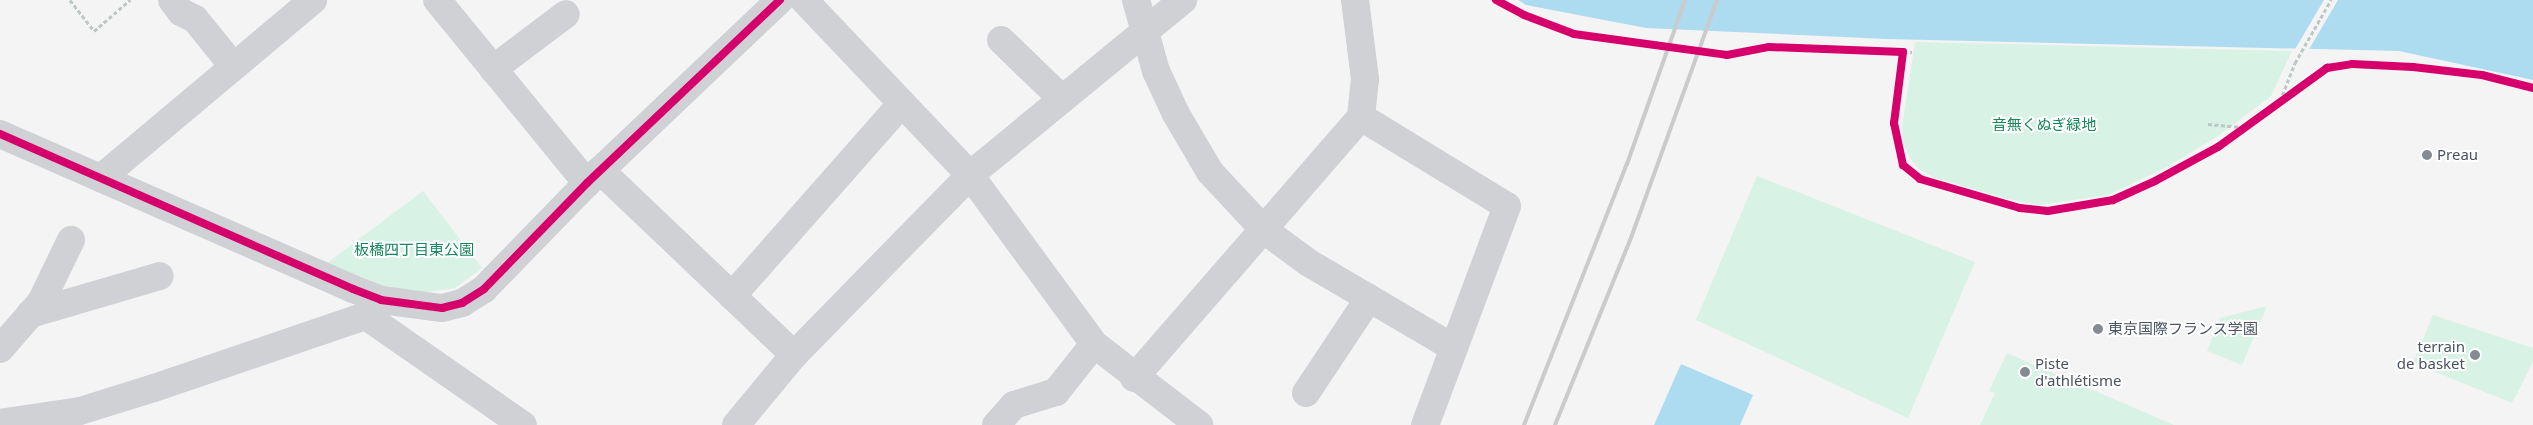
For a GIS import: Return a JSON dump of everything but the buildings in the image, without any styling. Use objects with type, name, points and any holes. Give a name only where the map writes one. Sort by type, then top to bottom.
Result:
[{"type":"street","points":[[172,0],[181,12],[195,19],[233,66]]},
{"type":"street","points":[[101,178],[313,0]]},
{"type":"street","points":[[437,0],[493,69],[593,177],[732,296],[794,355]]},
{"type":"street","points":[[0,423],[80,410],[374,308],[442,308],[462,303],[484,289],[593,177],[780,0]]},
{"type":"street","points":[[804,0],[970,175],[1094,344],[1134,378],[1198,425]]},
{"type":"street","points":[[1136,0],[1147,29],[1156,70],[1176,114],[1210,172],[1264,230],[1309,263],[1454,348]]},
{"type":"street","points":[[736,425],[794,355],[970,175],[1183,0]]},
{"type":"street","points":[[1134,378],[1361,117],[1365,79],[1355,0]]},
{"type":"street","points":[[493,69],[566,14]]},
{"type":"street","points":[[1000,40],[1062,99]]},
{"type":"street","points":[[732,296],[902,103]]},
{"type":"street","points":[[1361,117],[1507,206],[1425,425]]},
{"type":"street","points":[[0,134],[101,178],[374,308],[523,425]]},
{"type":"street","points":[[0,349],[41,302],[71,240]]},
{"type":"street","points":[[30,314],[160,276]]},
{"type":"street","points":[[1306,393],[1369,298]]},
{"type":"street","points":[[996,425],[1014,405],[1056,392],[1094,344]]},
{"type":"path","points":[[70,0],[94,31],[130,0]]},
{"type":"path","points":[[1496,0],[1524,15],[1574,34],[1727,55],[1769,47],[1912,52]]},
{"type":"path","points":[[2279,102],[2295,62],[2331,0]]},
{"type":"path","points":[[1903,52],[1894,123],[1903,165],[1920,179],[2020,208],[2048,211],[2113,200],[2218,147],[2327,68],[2352,64],[2482,75],[2533,88]]},
{"type":"path","points":[[2208,124],[2245,127]]},
{"type":"green space","name":"音無くぬぎ緑地","points":[[1915,42],[2292,51],[2271,96],[2218,136],[2165,168],[2108,195],[2039,205],[2012,200],[1935,178],[1920,170],[1910,158],[1903,143],[1902,127]]},
{"type":"green space","points":[[1757,176],[1975,262],[1908,418],[1696,320]]},
{"type":"green space","name":"板橋四丁目東公園","points":[[423,191],[482,268],[455,288],[413,294],[367,282],[327,263]]},
{"type":"green space","points":[[2267,306],[2242,365],[2207,351],[2220,318]]},
{"type":"green space","name":"terrain de basket","points":[[2433,315],[2533,348],[2533,362],[2512,403],[2413,363]]},
{"type":"green space","name":"Piste d'athlétisme","points":[[2007,353],[2174,425],[1980,425],[1995,393],[1989,391]]},
{"type":"water","points":[[1518,0],[2533,0],[2533,80],[2399,51],[1887,39],[1646,28],[1526,5]]},
{"type":"water","points":[[1681,364],[1753,395],[1740,425],[1654,425]]},
{"type":"pier","points":[[2324,0],[2338,0],[2308,51],[2294,51]]},
{"type":"railway","points":[[1524,425],[1627,164],[1685,0]]},
{"type":"railway","points":[[1555,425],[1632,235],[1717,0]]},
{"type":"cycle path","points":[[0,134],[353,289],[381,300],[442,308],[462,303],[484,289],[587,183],[780,0]]},
{"type":"cycle path","points":[[1496,0],[1524,15],[1574,34],[1727,55],[1769,47],[1903,52],[1894,123],[1903,165],[1920,179],[2020,208],[2048,211],[2113,200],[2155,181],[2218,147],[2327,68],[2352,64],[2413,67],[2482,75],[2533,88]]},
{"type":"place","name":"Preau","points":[[2427,155]]},
{"type":"place","name":"東京国際フランス学園","points":[[2098,329]]},
{"type":"place","name":"terrain de basket","points":[[2475,355]]},
{"type":"place","name":"Piste d'athlétisme","points":[[2025,372]]}]
